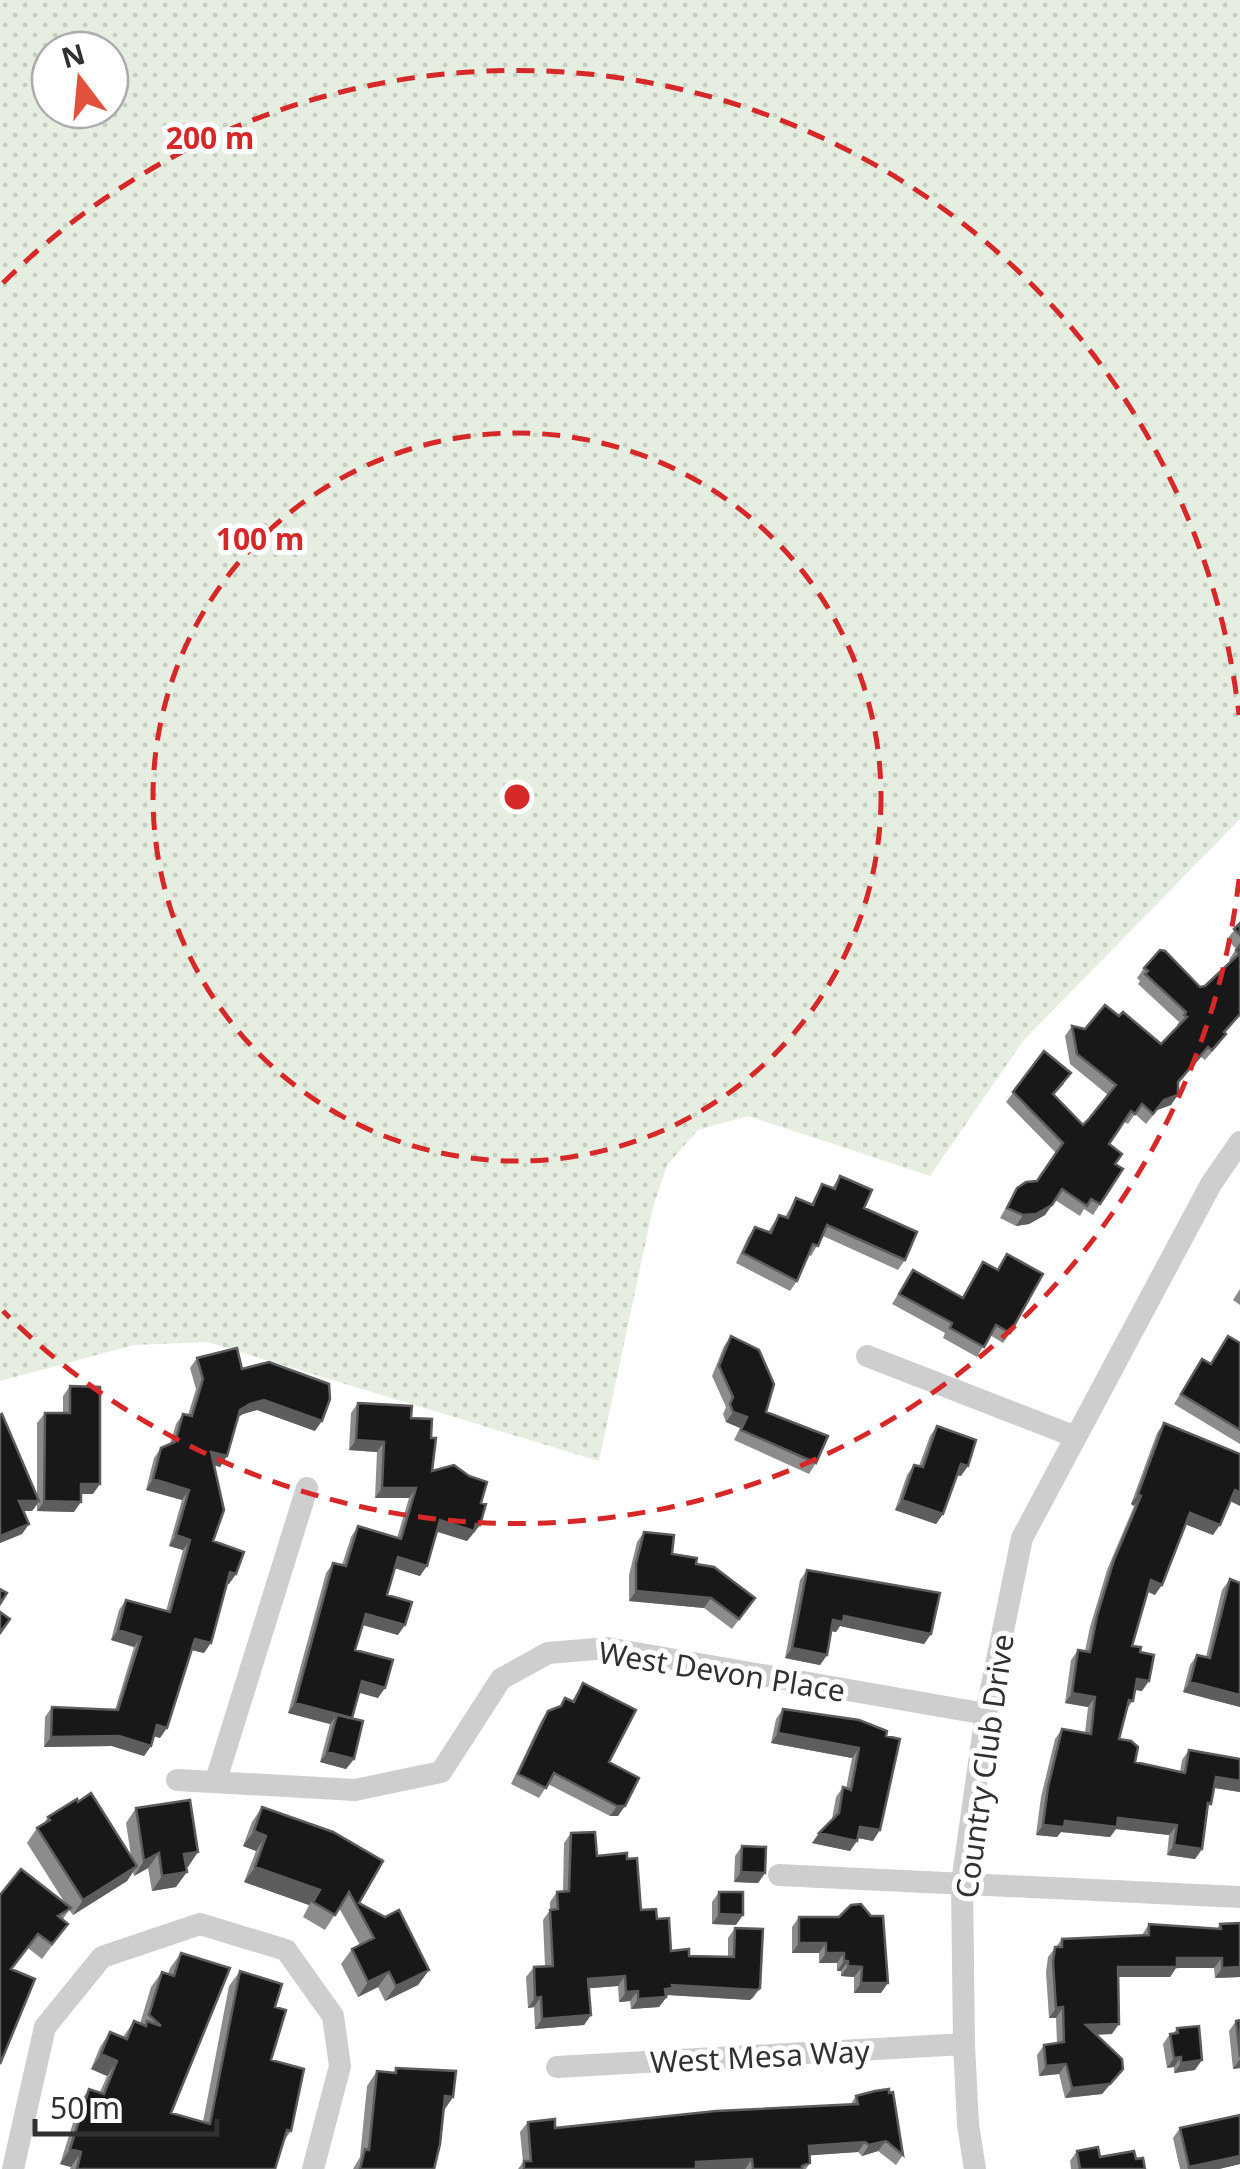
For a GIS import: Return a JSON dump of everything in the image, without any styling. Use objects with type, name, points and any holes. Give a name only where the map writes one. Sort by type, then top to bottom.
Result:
[{"type":"street","name":"Country Club Drive","points":[[975,2169],[964,2044],[962,1883],[986,1714],[1022,1538],[1211,1184],[1240,1142]]},
{"type":"street","points":[[867,1356],[1076,1437]]},
{"type":"street","points":[[216,1780],[308,1488]]},
{"type":"street","name":"West Devon Place","points":[[177,1780],[355,1790],[441,1772],[501,1679],[548,1653],[608,1648],[986,1714]]},
{"type":"street","points":[[779,1875],[1240,1896]]},
{"type":"street","points":[[13,2169],[45,2028],[102,1957],[200,1924],[286,1950],[333,2016],[340,2066],[313,2169]]},
{"type":"street","name":"West Mesa Way","points":[[558,2067],[964,2044]]},
{"type":"shaded area","points":[[0,0],[1240,0],[1240,819],[1023,1041],[930,1176],[748,1116],[698,1130],[667,1165],[653,1207],[599,1461],[207,1342],[134,1345],[0,1381]]},
{"type":"building","points":[[1240,945],[1240,1014],[1212,1050],[1208,1047],[1178,1082],[1178,1095],[1164,1100],[1153,1114],[1142,1104],[1135,1114],[1131,1111],[1109,1144],[1122,1154],[1115,1164],[1123,1169],[1100,1204],[1091,1199],[1087,1206],[1062,1189],[1052,1205],[1036,1214],[1023,1215],[1007,1208],[1017,1188],[1037,1181],[1063,1143],[1013,1092],[1044,1051],[1071,1073],[1053,1094],[1083,1125],[1116,1085],[1077,1054],[1072,1026],[1085,1029],[1105,1005],[1119,1016],[1123,1012],[1161,1044],[1187,1017],[1186,1012],[1145,974],[1148,971],[1144,968],[1160,950],[1165,951],[1200,987],[1205,986],[1239,954],[1236,950]]},
{"type":"building","points":[[840,1176],[872,1190],[864,1208],[917,1232],[905,1260],[827,1225],[818,1246],[813,1244],[797,1281],[743,1253],[755,1227],[771,1233],[779,1215],[788,1218],[796,1198],[813,1205],[822,1184],[835,1189]]},
{"type":"building","points":[[1007,1254],[1043,1274],[1010,1333],[996,1325],[984,1347],[950,1328],[952,1323],[899,1294],[913,1270],[963,1298],[983,1262],[998,1270]]},
{"type":"building","points":[[731,1336],[759,1350],[774,1384],[766,1412],[828,1436],[816,1463],[741,1430],[747,1417],[733,1412],[733,1397],[719,1366]]},
{"type":"building","points":[[1228,1336],[1240,1343],[1240,1430],[1181,1394],[1202,1359],[1211,1364]]},
{"type":"building","points":[[237,1348],[242,1369],[269,1362],[329,1384],[330,1399],[322,1421],[264,1400],[240,1410],[227,1456],[211,1452],[224,1510],[213,1541],[244,1552],[236,1574],[230,1572],[211,1643],[195,1639],[167,1728],[157,1725],[151,1746],[119,1736],[51,1737],[52,1707],[118,1710],[141,1637],[118,1630],[126,1600],[170,1612],[190,1540],[176,1535],[189,1490],[153,1479],[161,1448],[175,1442],[183,1414],[192,1416],[203,1379],[197,1358]]},
{"type":"building","points":[[70,1386],[100,1387],[100,1484],[81,1484],[81,1502],[44,1501],[45,1413],[70,1413]]},
{"type":"building","points":[[358,1403],[412,1406],[411,1418],[432,1419],[431,1438],[436,1438],[432,1471],[454,1465],[487,1482],[481,1503],[486,1504],[480,1525],[476,1524],[474,1531],[440,1520],[427,1566],[398,1557],[387,1595],[412,1602],[405,1625],[366,1614],[355,1650],[393,1660],[385,1688],[362,1681],[352,1718],[295,1703],[333,1563],[346,1566],[358,1526],[401,1539],[416,1488],[382,1488],[384,1442],[356,1440]]},
{"type":"building","points":[[0,1415],[39,1501],[19,1501],[29,1524],[0,1536]]},
{"type":"building","points":[[1164,1423],[1240,1454],[1240,1493],[1235,1490],[1220,1525],[1190,1513],[1162,1585],[1151,1580],[1132,1646],[1154,1655],[1149,1681],[1137,1679],[1119,1739],[1138,1747],[1135,1762],[1185,1773],[1189,1750],[1240,1759],[1240,1781],[1216,1777],[1202,1849],[1174,1845],[1177,1825],[1118,1818],[1117,1827],[1065,1821],[1064,1827],[1043,1825],[1062,1729],[1091,1734],[1095,1697],[1072,1693],[1078,1650],[1090,1652],[1114,1560],[1141,1496],[1138,1494]]},
{"type":"building","points":[[937,1426],[976,1440],[968,1466],[961,1464],[943,1514],[902,1500],[914,1465],[923,1467]]},
{"type":"building","points":[[644,1532],[674,1535],[672,1554],[697,1558],[696,1564],[714,1567],[755,1598],[739,1619],[711,1598],[636,1591],[636,1564]]},
{"type":"building","points":[[807,1570],[940,1593],[931,1634],[844,1616],[843,1622],[833,1620],[827,1655],[792,1648]]},
{"type":"building","points":[[1230,1579],[1240,1583],[1240,1695],[1190,1682],[1197,1655],[1210,1658]]},
{"type":"building","points":[[0,1612],[10,1619],[0,1633]]},
{"type":"building","points":[[583,1683],[636,1710],[609,1762],[639,1778],[625,1806],[617,1806],[554,1773],[546,1788],[518,1774],[548,1711],[561,1706],[565,1698],[574,1702]]},
{"type":"building","points":[[783,1709],[859,1720],[887,1731],[886,1736],[900,1739],[880,1830],[860,1827],[857,1841],[819,1833],[839,1813],[843,1787],[851,1790],[859,1748],[778,1733]]},
{"type":"building","points":[[337,1715],[363,1721],[354,1759],[327,1752]]},
{"type":"building","points":[[91,1793],[137,1866],[83,1900],[37,1828],[50,1820],[48,1817]]},
{"type":"building","points":[[190,1800],[198,1852],[184,1854],[187,1872],[162,1876],[159,1853],[144,1861],[136,1808]]},
{"type":"building","points":[[262,1807],[333,1832],[383,1861],[359,1903],[385,1917],[399,1910],[429,1970],[396,1986],[389,1972],[368,1982],[352,1949],[374,1938],[349,1892],[335,1915],[313,1902],[320,1890],[255,1867],[266,1836],[254,1831]]},
{"type":"building","points":[[595,1832],[597,1856],[627,1853],[627,1859],[637,1858],[641,1910],[656,1909],[657,1919],[669,1918],[671,1951],[689,1949],[689,1956],[734,1957],[735,1928],[763,1929],[760,1988],[672,1985],[673,1988],[665,1989],[666,1997],[638,1999],[638,1991],[626,1992],[625,1976],[588,1979],[591,2015],[542,2019],[541,1997],[535,1998],[534,1967],[553,1966],[550,1910],[558,1909],[557,1892],[569,1891],[571,1833]]},
{"type":"building","points":[[742,1846],[766,1847],[765,1873],[741,1872]]},
{"type":"building","points":[[21,1869],[71,1908],[58,1916],[68,1924],[52,1944],[38,1934],[11,1969],[35,1979],[0,2064],[0,1895]]},
{"type":"building","points":[[719,1892],[743,1892],[743,1915],[719,1914]]},
{"type":"building","points":[[861,1904],[871,1916],[883,1916],[888,1983],[861,1983],[862,1967],[848,1966],[844,1953],[826,1953],[826,1943],[799,1943],[799,1917],[839,1917],[851,1905]]},
{"type":"building","points":[[1240,1923],[1240,1967],[1222,1968],[1222,1958],[1177,1958],[1177,1967],[1118,1967],[1119,2024],[1086,2025],[1122,2059],[1123,2069],[1110,2084],[1072,2088],[1066,2064],[1046,2066],[1044,2045],[1064,2042],[1063,2007],[1056,2008],[1053,1962],[1055,1947],[1062,1947],[1062,1939],[1149,1935],[1149,1924],[1221,1929],[1220,1924]]},
{"type":"building","points":[[181,1953],[230,1968],[171,2113],[210,2124],[240,1971],[282,1984],[275,2007],[286,2010],[271,2060],[304,2069],[291,2131],[287,2130],[275,2169],[77,2169],[81,2152],[70,2149],[89,2089],[104,2094],[117,2061],[101,2054],[110,2032],[127,2039],[134,2021],[161,2026],[149,2015],[162,1972],[174,1976]]},
{"type":"building","points":[[1240,2020],[1240,2057],[1236,2021]]},
{"type":"building","points":[[1199,2026],[1202,2060],[1181,2063],[1181,2057],[1174,2058],[1170,2034],[1178,2033],[1177,2028]]},
{"type":"building","points":[[396,2068],[456,2071],[453,2097],[445,2096],[434,2169],[360,2169],[365,2149],[369,2150],[377,2071],[396,2073]]},
{"type":"building","points":[[889,2089],[889,2093],[893,2092],[903,2155],[886,2141],[809,2146],[810,2163],[802,2169],[753,2169],[752,2159],[696,2162],[696,2169],[524,2169],[524,2161],[531,2161],[528,2122],[555,2119],[555,2128],[716,2111],[858,2104],[856,2096]]},
{"type":"building","points":[[1240,2115],[1240,2156],[1189,2167],[1180,2128]]},
{"type":"building","points":[[1098,2147],[1100,2157],[1134,2151],[1136,2159],[1143,2158],[1145,2169],[1080,2169],[1077,2151]]}]
